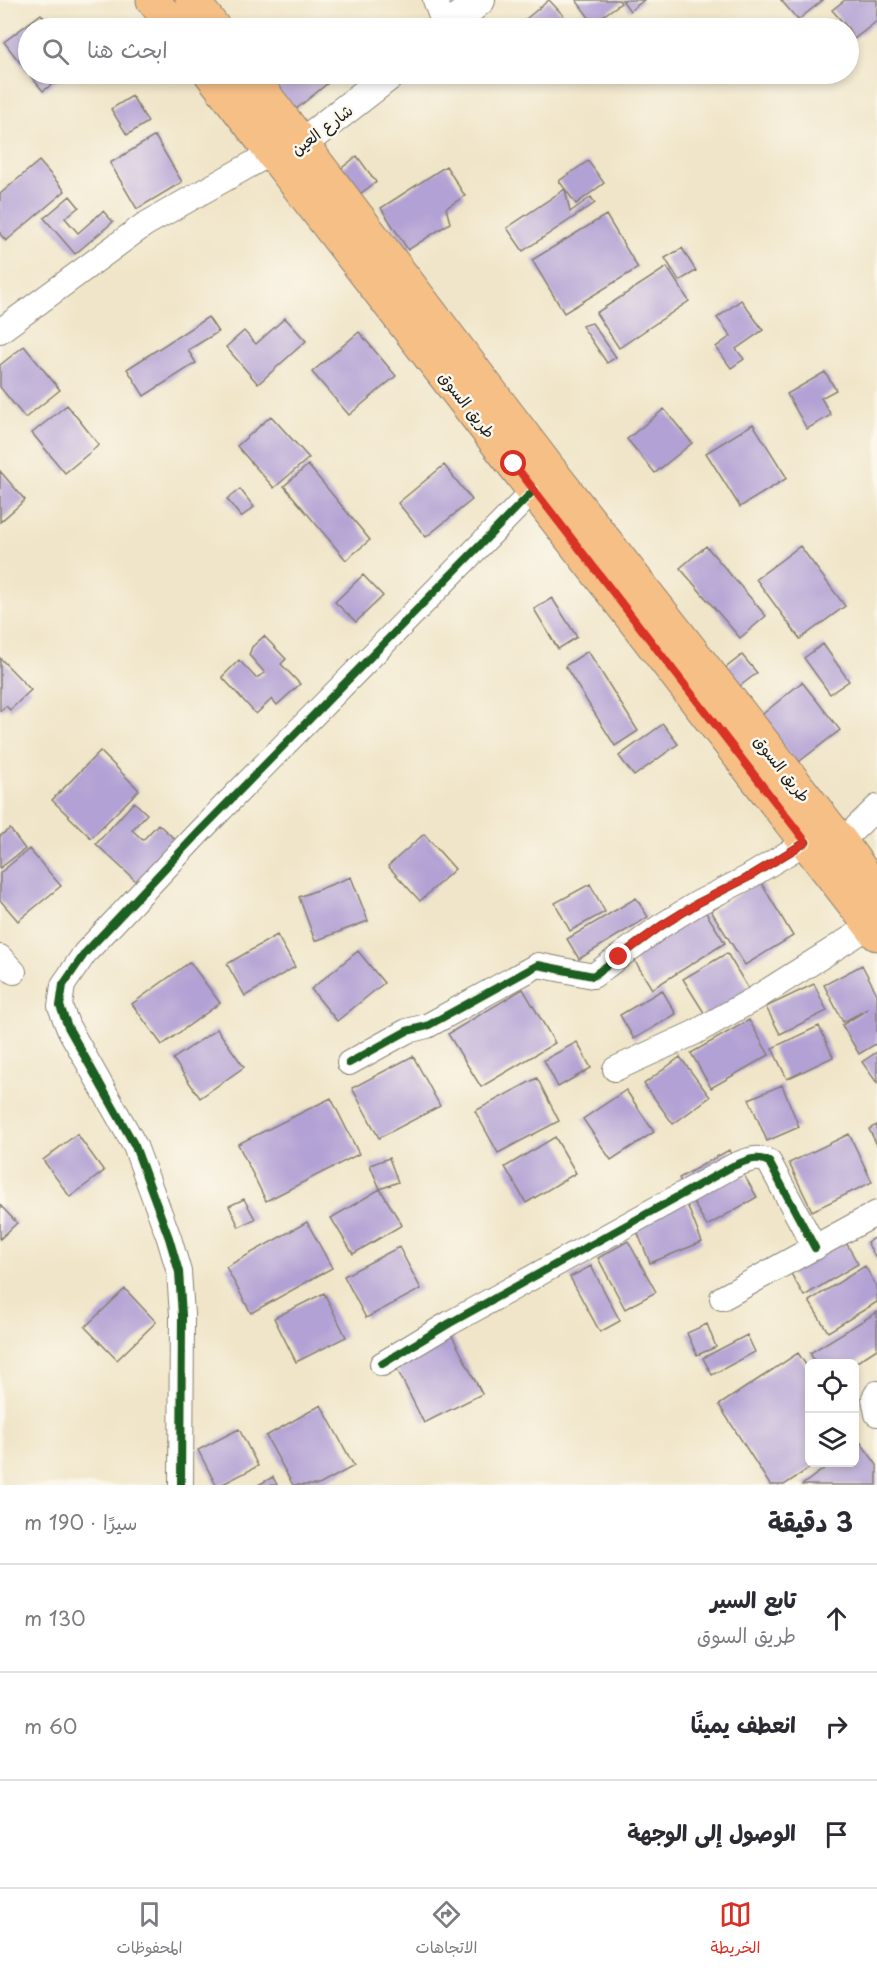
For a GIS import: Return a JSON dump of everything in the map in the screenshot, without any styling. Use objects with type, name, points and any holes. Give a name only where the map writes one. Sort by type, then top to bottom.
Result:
[{"type":"main road","points":[[153,0],[167,18]]},
{"type":"main road","points":[[192,0],[206,18]]},
{"type":"main road","name":"طريق السوق","points":[[220,84],[285,152],[554,474],[876,888]]},
{"type":"main road","name":"طريق السوق","points":[[254,84],[285,152],[534,490],[874,930]]},
{"type":"street","points":[[435,0],[441,18]]},
{"type":"street","points":[[458,18],[480,0]]},
{"type":"street","name":"شارع العين","points":[[285,152],[377,84]]},
{"type":"street","points":[[0,331],[144,225],[285,152]]},
{"type":"street","points":[[181,1485],[182,1315],[179,1272],[170,1238],[135,1146],[68,1027],[60,1006],[63,985],[85,953],[199,832],[534,490]]},
{"type":"street","points":[[841,842],[877,807]]},
{"type":"street","points":[[349,1063],[407,1031],[427,1026],[538,965],[593,976],[661,926],[806,842]]},
{"type":"street","points":[[615,1069],[694,1033],[874,930]]},
{"type":"street","points":[[382,1364],[450,1323],[733,1166],[750,1159],[761,1158],[769,1162],[815,1248]]},
{"type":"street","points":[[722,1298],[877,1213]]},
{"type":"street","points":[[877,1393],[874,1398],[877,1414]]},
{"type":"building","points":[[549,0],[566,18],[527,18]]},
{"type":"building","points":[[576,0],[619,0],[621,3],[600,18],[589,18]]},
{"type":"building","points":[[622,0],[644,0],[630,11]]},
{"type":"building","points":[[781,0],[823,0],[800,18],[796,18]]},
{"type":"building","points":[[845,0],[877,0],[877,21],[859,35],[859,18],[839,18],[832,10]]},
{"type":"building","points":[[18,31],[18,60],[4,42]]},
{"type":"building","points":[[37,84],[52,84],[43,91]]},
{"type":"building","points":[[264,84],[327,84],[290,114]]},
{"type":"building","points":[[132,96],[148,122],[127,135],[111,109]]},
{"type":"building","points":[[155,136],[182,182],[137,209],[110,163]]},
{"type":"building","points":[[357,156],[376,182],[357,196],[338,171]]},
{"type":"building","points":[[39,161],[65,191],[6,241],[0,234],[0,194]]},
{"type":"building","points":[[588,161],[604,183],[576,204],[559,181]]},
{"type":"building","points":[[446,166],[465,196],[446,208],[450,223],[408,250],[381,208]]},
{"type":"building","points":[[565,189],[570,212],[591,197],[595,203],[523,251],[507,228]]},
{"type":"building","points":[[70,196],[79,207],[65,218],[78,233],[103,211],[113,222],[75,254],[44,218]]},
{"type":"building","points":[[606,215],[638,268],[564,313],[532,260]]},
{"type":"building","points":[[682,248],[696,271],[679,281],[665,258]]},
{"type":"building","points":[[667,267],[689,301],[619,348],[596,313]]},
{"type":"building","points":[[741,300],[763,330],[736,349],[744,359],[731,368],[716,347],[731,336],[717,318]]},
{"type":"building","points":[[208,317],[218,332],[188,350],[196,363],[144,396],[127,369]]},
{"type":"building","points":[[285,318],[306,341],[258,384],[226,347],[244,331],[256,344]]},
{"type":"building","points":[[592,323],[616,357],[607,363],[582,326]]},
{"type":"building","points":[[359,332],[396,376],[349,415],[312,372]]},
{"type":"building","points":[[24,346],[60,390],[25,418],[0,387],[0,365]]},
{"type":"building","points":[[825,372],[836,390],[821,398],[831,415],[807,429],[787,394]]},
{"type":"building","points":[[67,405],[99,445],[65,473],[32,433]]},
{"type":"building","points":[[664,409],[692,443],[655,473],[627,439]]},
{"type":"building","points":[[271,416],[309,458],[274,488],[237,446]]},
{"type":"building","points":[[753,424],[787,478],[740,507],[706,453]]},
{"type":"building","points":[[308,465],[370,540],[346,560],[284,486]]},
{"type":"building","points":[[444,465],[472,500],[426,537],[398,503]]},
{"type":"building","points":[[0,471],[25,500],[0,522]]},
{"type":"building","points":[[240,489],[254,507],[241,517],[227,499]]},
{"type":"building","points":[[706,546],[766,616],[740,638],[680,568]]},
{"type":"building","points":[[800,546],[845,606],[800,639],[756,579]]},
{"type":"building","points":[[363,575],[383,596],[356,622],[335,602]]},
{"type":"building","points":[[552,598],[577,637],[558,649],[534,609]]},
{"type":"building","points":[[264,636],[286,659],[281,664],[300,684],[277,705],[272,699],[256,714],[222,677],[239,660],[256,678],[265,673],[249,655],[252,647]]},
{"type":"building","points":[[823,644],[849,681],[830,694],[804,658]]},
{"type":"building","points":[[588,651],[638,731],[615,746],[565,666]]},
{"type":"building","points":[[742,655],[757,673],[732,692],[718,674]]},
{"type":"building","points":[[0,658],[31,690],[10,710],[6,706],[0,711]]},
{"type":"building","points":[[802,682],[840,730],[796,764],[759,717]]},
{"type":"building","points":[[663,724],[678,744],[634,776],[619,756]]},
{"type":"building","points":[[100,751],[139,790],[91,838],[52,800]]},
{"type":"building","points":[[134,802],[147,814],[132,830],[143,840],[158,824],[178,842],[139,884],[96,844]]},
{"type":"building","points":[[10,829],[25,849],[0,868],[0,836]]},
{"type":"building","points":[[424,834],[455,869],[420,901],[388,866]]},
{"type":"building","points":[[29,849],[61,886],[18,921],[0,900],[0,873]]},
{"type":"building","points":[[351,877],[368,921],[315,941],[299,897]]},
{"type":"building","points":[[760,881],[793,936],[745,965],[711,911]]},
{"type":"building","points":[[590,884],[605,912],[570,931],[555,903]]},
{"type":"building","points":[[636,898],[648,917],[579,959],[567,939]]},
{"type":"building","points":[[703,908],[725,943],[652,989],[630,953]]},
{"type":"building","points":[[277,935],[295,967],[245,996],[227,964]]},
{"type":"building","points":[[358,951],[384,983],[337,1021],[311,989]]},
{"type":"building","points":[[727,953],[751,993],[708,1019],[683,979]]},
{"type":"building","points":[[190,962],[220,1003],[162,1045],[132,1004]]},
{"type":"building","points":[[862,965],[877,994],[877,1043],[859,1054],[842,1025],[868,1009],[843,1022],[824,985]]},
{"type":"building","points":[[814,984],[827,1011],[780,1034],[766,1007]]},
{"type":"building","points":[[523,989],[555,1043],[481,1087],[448,1034]]},
{"type":"building","points":[[662,990],[676,1014],[634,1039],[620,1015]]},
{"type":"building","points":[[749,1020],[769,1055],[711,1088],[691,1053]]},
{"type":"building","points":[[819,1026],[833,1057],[787,1079],[772,1048]]},
{"type":"building","points":[[217,1029],[244,1067],[200,1098],[173,1059]]},
{"type":"building","points":[[577,1042],[591,1068],[558,1087],[544,1060]]},
{"type":"building","points":[[877,1052],[877,1083],[862,1062]]},
{"type":"building","points":[[413,1056],[440,1106],[379,1138],[352,1088]]},
{"type":"building","points":[[680,1057],[710,1097],[673,1124],[644,1084]]},
{"type":"building","points":[[537,1078],[559,1121],[498,1153],[475,1111]]},
{"type":"building","points":[[782,1085],[799,1127],[767,1141],[749,1099]]},
{"type":"building","points":[[626,1090],[654,1132],[611,1160],[583,1119]]},
{"type":"building","points":[[331,1098],[359,1154],[266,1201],[238,1144]]},
{"type":"building","points":[[877,1125],[877,1145],[869,1129]]},
{"type":"building","points":[[77,1134],[104,1171],[70,1197],[43,1160]]},
{"type":"building","points":[[849,1134],[872,1182],[812,1211],[789,1163]]},
{"type":"building","points":[[555,1137],[576,1173],[526,1203],[505,1167]]},
{"type":"building","points":[[729,1150],[757,1197],[707,1226],[679,1178]]},
{"type":"building","points":[[389,1158],[398,1182],[380,1189],[370,1165]]},
{"type":"building","points":[[380,1189],[402,1225],[353,1254],[331,1218]]},
{"type":"building","points":[[684,1197],[702,1242],[650,1263],[632,1219]]},
{"type":"building","points":[[244,1199],[255,1219],[239,1227],[229,1206]]},
{"type":"building","points":[[0,1205],[17,1223],[0,1239]]},
{"type":"building","points":[[307,1222],[332,1268],[251,1313],[226,1267]]},
{"type":"building","points":[[877,1236],[877,1260],[867,1242]]},
{"type":"building","points":[[844,1239],[858,1264],[804,1296],[789,1270]]},
{"type":"building","points":[[628,1241],[656,1292],[625,1309],[598,1258]]},
{"type":"building","points":[[399,1247],[421,1289],[366,1318],[344,1276]]},
{"type":"building","points":[[591,1266],[620,1321],[600,1332],[570,1277]]},
{"type":"building","points":[[865,1266],[877,1287],[877,1302],[828,1332],[809,1301]]},
{"type":"building","points":[[125,1289],[156,1322],[117,1360],[85,1327]]},
{"type":"building","points":[[324,1293],[346,1337],[296,1362],[274,1318]]},
{"type":"building","points":[[877,1312],[877,1349],[859,1361],[813,1359],[810,1353]]},
{"type":"building","points":[[707,1324],[716,1347],[697,1355],[687,1333]]},
{"type":"building","points":[[451,1334],[482,1394],[424,1423],[394,1363]]},
{"type":"building","points":[[747,1335],[755,1352],[712,1375],[703,1358]]},
{"type":"building","points":[[798,1353],[805,1364],[805,1467],[811,1467],[784,1485],[770,1485],[719,1405]]},
{"type":"building","points":[[321,1405],[354,1466],[319,1485],[293,1485],[266,1436]]},
{"type":"building","points":[[239,1429],[258,1466],[221,1485],[216,1485],[198,1450]]},
{"type":"building","points":[[861,1443],[877,1465],[877,1485],[802,1485],[826,1467],[859,1467],[859,1444]]},
{"type":"building","points":[[273,1477],[277,1485],[258,1485]]},
{"type":"cycle path","points":[[181,1485],[182,1315],[179,1272],[135,1146],[68,1027],[60,1006],[63,985],[85,953],[199,832],[534,490]]},
{"type":"cycle path","points":[[349,1063],[407,1031],[427,1026],[538,965],[593,976],[661,926],[806,842]]},
{"type":"cycle path","points":[[382,1364],[450,1323],[733,1166],[751,1160],[760,1159],[769,1162],[815,1248]]},
{"type":"route","points":[[514,464],[806,842],[747,878],[698,903],[661,926],[619,957]]}]
